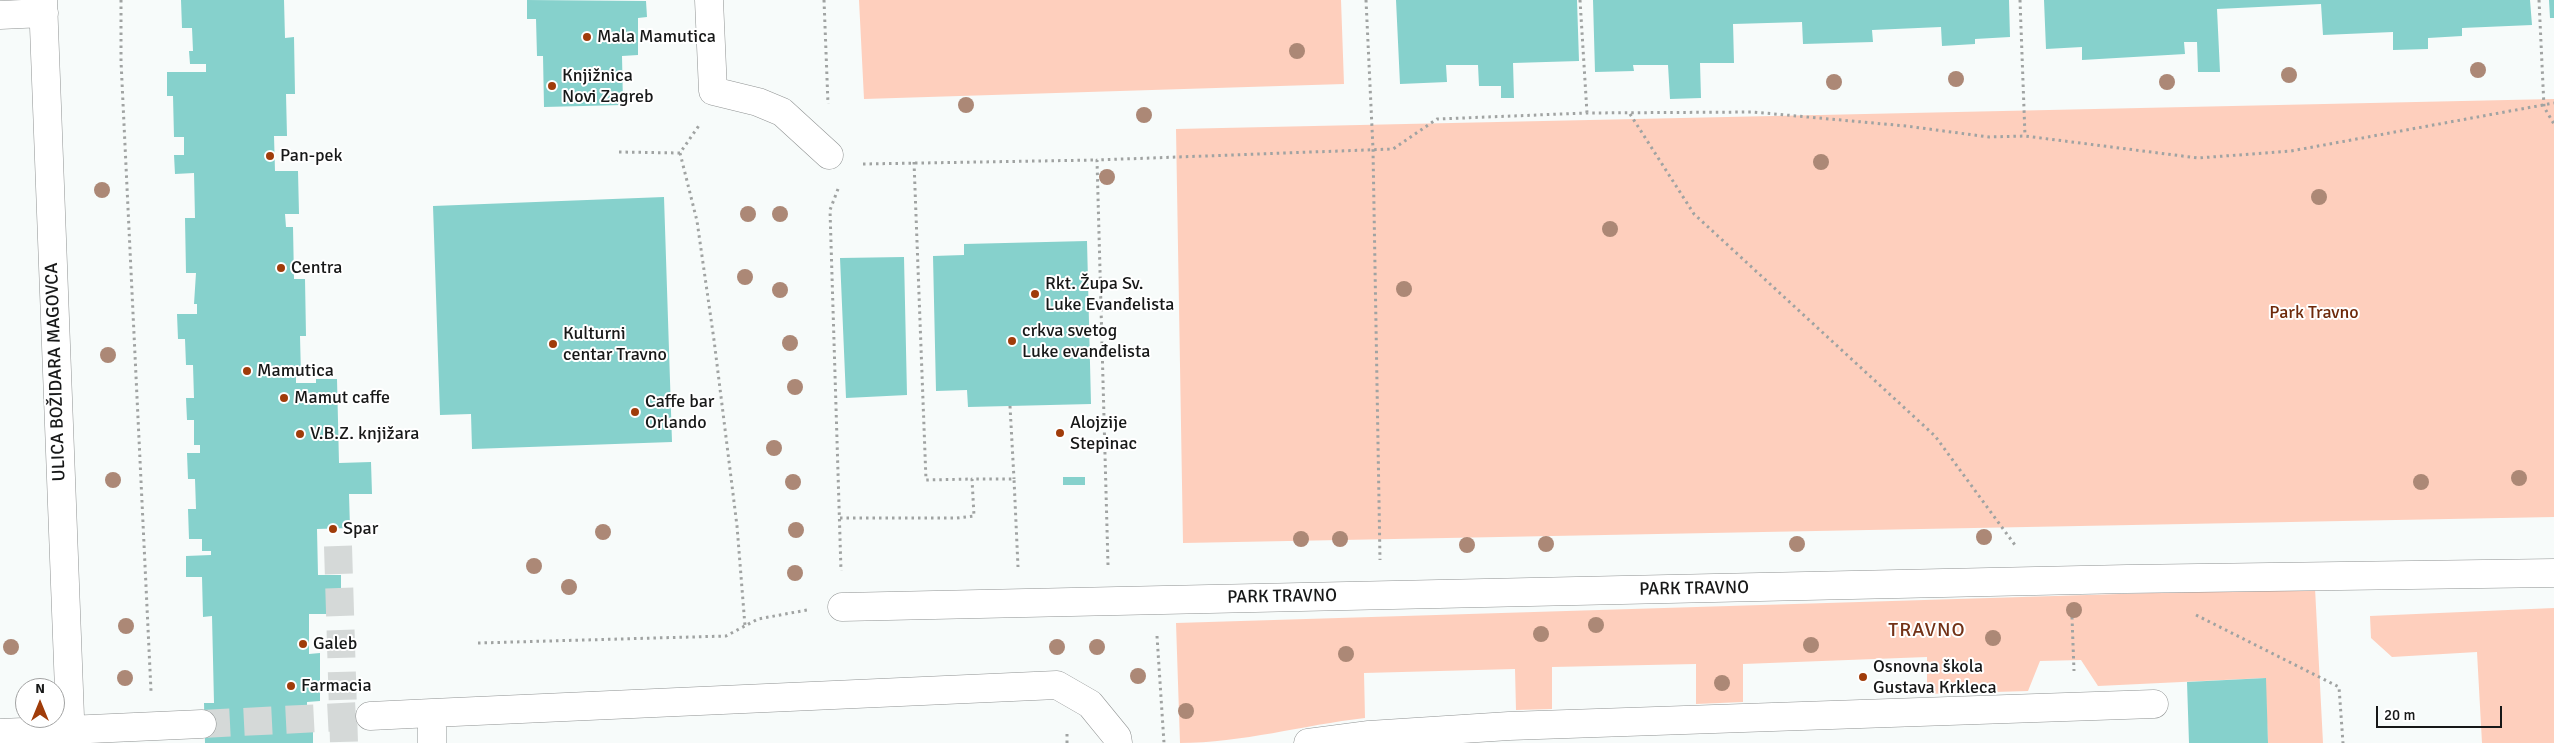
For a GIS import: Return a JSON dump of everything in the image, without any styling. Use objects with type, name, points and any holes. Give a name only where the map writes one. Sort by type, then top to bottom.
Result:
[{"type":"street","points":[[709,0],[713,91],[758,102],[782,112],[838,160]]},
{"type":"street","points":[[0,15],[43,7]]},
{"type":"street","name":"ULICA BOŽIDARA MAGOVCA","points":[[43,7],[71,736]]},
{"type":"street","name":"PARK TRAVNO","points":[[1380,596],[2554,573]]},
{"type":"street","name":"PARK TRAVNO","points":[[842,607],[1384,595],[1380,596]]},
{"type":"street","points":[[370,716],[1057,685],[1090,704],[1116,737],[1118,743]]},
{"type":"street","points":[[1308,743],[1369,735],[1509,726],[2154,704]]},
{"type":"street","points":[[432,713],[432,743]]},
{"type":"street","points":[[0,733],[71,736],[202,724]]},
{"type":"path","points":[[121,0],[121,61],[151,683]]},
{"type":"path","points":[[478,642],[726,636],[758,619],[819,607],[842,607],[830,210],[838,160],[824,0]]},
{"type":"path","points":[[1366,0],[1373,149],[1380,596]]},
{"type":"path","points":[[1580,0],[1587,113]]},
{"type":"path","points":[[2020,0],[2026,136]]},
{"type":"path","points":[[2540,0],[2544,107],[2554,124]]},
{"type":"path","points":[[713,91],[704,117],[680,153],[698,221],[737,526],[745,626]]},
{"type":"path","points":[[838,160],[914,162],[1097,160],[1393,149],[1437,119],[1587,113],[1753,112],[1906,126],[1989,137],[2026,136],[2198,158],[2291,151],[2368,136],[2544,107],[2554,103]]},
{"type":"path","points":[[1630,113],[1694,214],[1935,436],[2042,582]]},
{"type":"path","points":[[619,152],[680,153]]},
{"type":"path","points":[[1097,160],[1109,601]]},
{"type":"path","points":[[914,162],[926,480],[1014,479]]},
{"type":"path","points":[[1010,406],[1020,602]]},
{"type":"path","points":[[840,518],[957,518],[974,516],[972,479]]},
{"type":"path","points":[[2070,581],[2076,706]]},
{"type":"path","points":[[1154,600],[1164,743]]},
{"type":"path","points":[[2188,611],[2339,688],[2343,743]]},
{"type":"green space","points":[[859,0],[1341,0],[1344,84],[864,99]]},
{"type":"green space","name":"Park Travno","points":[[2554,99],[2554,517],[1183,543],[1176,129]]},
{"type":"green space","points":[[2315,588],[2323,743],[2268,743],[2265,678],[2098,686],[2081,660],[2040,661],[2028,691],[1927,694],[1927,657],[1743,664],[1743,702],[1696,704],[1696,664],[1552,667],[1552,709],[1516,710],[1515,669],[1364,673],[1365,718],[1249,737],[1180,743],[1176,623]]},
{"type":"green space","points":[[2554,608],[2554,743],[2482,743],[2477,652],[2392,657],[2371,638],[2370,616]]},
{"type":"building","name":"Mamutica","points":[[181,0],[284,0],[285,38],[294,37],[295,94],[286,94],[287,136],[274,136],[275,171],[298,171],[299,214],[285,214],[286,227],[293,227],[294,279],[305,279],[306,336],[300,336],[301,377],[296,377],[296,383],[316,383],[316,379],[337,379],[339,463],[371,462],[372,494],[349,494],[350,528],[317,529],[318,575],[341,575],[341,614],[309,614],[309,654],[320,653],[320,701],[307,702],[307,709],[313,709],[313,743],[205,743],[204,703],[214,703],[212,616],[203,617],[202,577],[186,577],[186,556],[211,555],[211,551],[202,551],[202,539],[189,539],[188,509],[196,509],[195,479],[188,479],[187,453],[200,453],[200,445],[194,445],[194,420],[187,420],[186,398],[194,398],[193,365],[186,365],[185,339],[178,339],[177,314],[197,314],[197,304],[194,304],[196,273],[186,273],[185,218],[195,218],[194,173],[175,174],[174,155],[184,155],[184,137],[174,137],[173,96],[167,96],[167,72],[206,72],[206,64],[190,64],[189,51],[193,51],[192,28],[182,28]]},
{"type":"building","name":"Mala Mamutica","points":[[527,0],[646,1],[647,17],[638,18],[638,55],[622,56],[623,105],[544,107],[543,56],[537,56],[536,19],[527,19]]},
{"type":"building","points":[[1396,0],[1577,0],[1579,61],[1513,63],[1514,98],[1501,98],[1501,86],[1479,86],[1478,65],[1446,65],[1447,82],[1400,84]]},
{"type":"building","points":[[1593,0],[2009,0],[2010,37],[1975,39],[1975,44],[1942,46],[1941,27],[1872,30],[1873,42],[1803,44],[1802,22],[1733,24],[1734,63],[1700,63],[1701,98],[1670,99],[1668,65],[1633,65],[1634,71],[1595,72]]},
{"type":"building","points":[[2044,0],[2530,0],[2532,25],[2462,28],[2462,36],[2428,38],[2428,49],[2393,50],[2393,32],[2323,35],[2321,4],[2217,9],[2220,72],[2198,72],[2197,42],[2184,42],[2185,54],[2082,60],[2082,47],[2046,49]]},
{"type":"building","points":[[2549,0],[2554,0],[2554,18],[2550,18]]},
{"type":"building","name":"Kulturni centar Travno","points":[[664,197],[672,442],[472,449],[471,414],[440,415],[433,206]]},
{"type":"building","name":"crkva svetog Luke evanđelista","points":[[1087,241],[1091,404],[968,407],[967,390],[936,391],[933,256],[964,255],[964,244]]},
{"type":"building","points":[[904,257],[907,395],[846,398],[840,258]]},
{"type":"building","points":[[1063,477],[1085,477],[1085,485],[1063,485]]},
{"type":"building","points":[[2266,678],[2268,743],[2189,743],[2187,682]]},
{"type":"tunnel","points":[[338,546],[344,743]]},
{"type":"tunnel","points":[[202,724],[361,716]]},
{"type":"place","name":"Mala Mamutica","points":[[587,37]]},
{"type":"place","name":"Knjižnica Novi Zagreb","points":[[552,86]]},
{"type":"place","name":"Pan-pek","points":[[270,156]]},
{"type":"place","name":"Centra","points":[[281,268]]},
{"type":"place","name":"Rkt. Župa Sv. Luke Evanđelista","points":[[1035,294]]},
{"type":"place","name":"crkva svetog Luke evanđelista","points":[[1012,341]]},
{"type":"place","name":"Kulturni centar Travno","points":[[553,344]]},
{"type":"place","name":"Mamutica","points":[[247,371]]},
{"type":"place","name":"Mamut caffe","points":[[284,398]]},
{"type":"place","name":"Caffe bar Orlando","points":[[635,412]]},
{"type":"place","name":"Alojzije Stepinac","points":[[1060,433]]},
{"type":"place","name":"V.B.Z. knjižara","points":[[300,434]]},
{"type":"place","name":"Spar","points":[[333,529]]},
{"type":"place","name":"Galeb","points":[[303,644]]},
{"type":"place","name":"Osnovna škola Gustava Krkleca","points":[[1863,677]]},
{"type":"place","name":"Farmacia","points":[[291,686]]},
{"type":"district","name":"TRAVNO","points":[[1927,631]]}]
